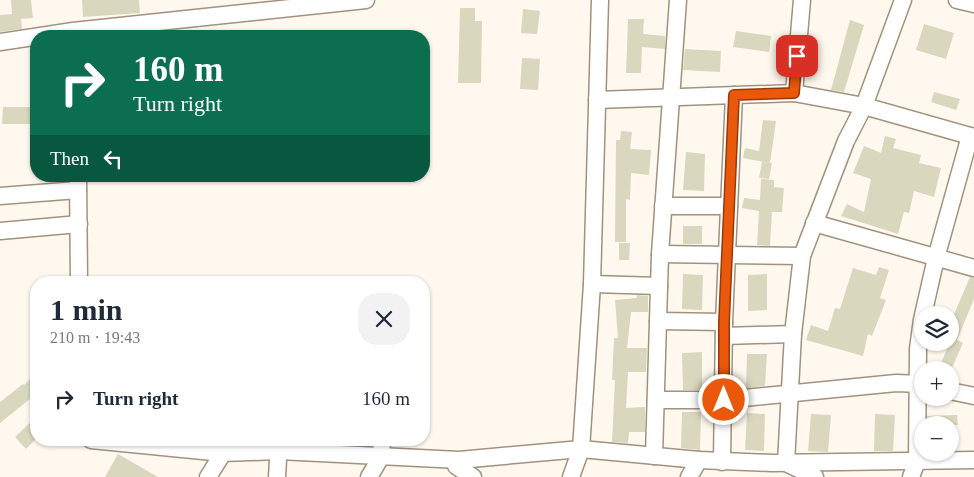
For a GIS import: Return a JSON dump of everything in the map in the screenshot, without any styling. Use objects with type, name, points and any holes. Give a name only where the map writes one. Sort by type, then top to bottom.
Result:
[{"type":"street","points":[[107,30],[366,0]]},
{"type":"street","points":[[574,476],[581,449],[592,284],[600,0]]},
{"type":"street","points":[[654,456],[660,254],[678,0]]},
{"type":"street","points":[[794,93],[802,0]]},
{"type":"street","points":[[774,468],[791,392],[793,334],[802,256],[846,141],[864,106],[903,0]]},
{"type":"street","points":[[957,0],[974,4]]},
{"type":"street","points":[[0,42],[30,39]]},
{"type":"street","points":[[597,100],[670,99],[794,93],[864,106],[972,137],[936,258],[925,306]]},
{"type":"street","points":[[722,462],[724,329],[734,95]]},
{"type":"street","points":[[0,196],[78,183],[79,276]]},
{"type":"street","points":[[663,206],[730,206]]},
{"type":"street","points":[[814,222],[974,268]]},
{"type":"street","points":[[0,231],[79,224]]},
{"type":"street","points":[[660,254],[802,256]]},
{"type":"street","points":[[592,284],[659,286]]},
{"type":"street","points":[[658,321],[724,329],[793,334]]},
{"type":"street","points":[[656,400],[724,400],[896,383],[914,384]]},
{"type":"street","points":[[959,393],[974,396]]},
{"type":"street","points":[[187,446],[223,453],[279,446],[381,457],[455,468],[581,449],[774,468],[815,477]]},
{"type":"street","points":[[277,477],[279,446]]},
{"type":"street","points":[[369,477],[381,457],[382,446]]},
{"type":"street","points":[[208,477],[223,453]]},
{"type":"street","points":[[689,477],[699,460]]},
{"type":"street","points":[[959,460],[974,460]]},
{"type":"street","points":[[774,468],[917,461],[911,477]]},
{"type":"street","points":[[455,468],[473,477]]},
{"type":"building","points":[[11,0],[31,0],[33,18],[21,19],[22,29],[0,32],[0,15],[12,14]]},
{"type":"building","points":[[82,0],[139,0],[140,13],[83,17]]},
{"type":"building","points":[[460,8],[475,8],[475,21],[482,21],[481,83],[458,83]]},
{"type":"building","points":[[523,9],[540,11],[537,34],[521,33]]},
{"type":"building","points":[[628,19],[644,19],[643,34],[665,36],[665,49],[642,47],[641,73],[626,73]]},
{"type":"building","points":[[850,20],[864,25],[844,92],[831,90]]},
{"type":"building","points":[[924,24],[954,33],[946,59],[916,50]]},
{"type":"building","points":[[736,31],[771,36],[769,52],[733,47]]},
{"type":"building","points":[[685,49],[721,51],[720,72],[683,70]]},
{"type":"building","points":[[522,58],[540,59],[538,90],[520,89]]},
{"type":"building","points":[[934,92],[960,99],[956,110],[931,102]]},
{"type":"building","points":[[3,107],[30,107],[30,124],[2,124]]},
{"type":"building","points":[[763,120],[776,121],[770,163],[743,158],[745,148],[759,151]]},
{"type":"building","points":[[621,131],[632,132],[630,149],[651,150],[649,175],[631,173],[630,200],[626,199],[626,242],[615,242],[616,140],[620,140]]},
{"type":"building","points":[[885,136],[896,139],[893,148],[921,155],[919,163],[941,168],[934,197],[914,191],[909,213],[904,212],[898,234],[841,216],[847,204],[864,212],[871,179],[853,173],[864,146],[881,153]]},
{"type":"building","points":[[686,152],[705,154],[704,191],[683,190]]},
{"type":"building","points":[[762,162],[772,163],[769,179],[759,178]]},
{"type":"building","points":[[761,179],[774,180],[774,187],[784,188],[782,212],[772,212],[770,246],[757,245],[759,211],[742,208],[744,198],[760,200]]},
{"type":"building","points":[[683,226],[702,226],[702,244],[683,244]]},
{"type":"building","points":[[619,243],[630,243],[629,260],[619,260]]},
{"type":"building","points":[[879,267],[889,270],[880,298],[886,300],[872,336],[868,334],[863,356],[806,340],[811,325],[828,331],[835,308],[840,309],[853,268],[876,275]]},
{"type":"building","points":[[683,274],[703,275],[702,310],[682,309]]},
{"type":"building","points":[[767,274],[767,310],[748,311],[748,275]]},
{"type":"building","points":[[970,277],[974,278],[974,299],[959,335],[958,306]]},
{"type":"building","points":[[637,295],[648,296],[648,312],[631,312],[627,348],[647,348],[646,372],[628,372],[626,408],[645,407],[645,432],[629,432],[628,443],[612,442],[615,380],[612,380],[614,338],[618,338],[615,300],[637,298]]},
{"type":"building","points":[[959,341],[963,343],[955,361],[942,361],[946,351],[959,351]]},
{"type":"building","points":[[702,352],[702,390],[683,390],[682,353]]},
{"type":"building","points":[[747,354],[767,354],[765,386],[746,388]]},
{"type":"building","points":[[30,379],[30,399],[0,423],[0,402]]},
{"type":"building","points":[[682,412],[701,412],[700,450],[681,448]]},
{"type":"building","points":[[747,413],[765,414],[764,451],[745,450]]},
{"type":"building","points":[[811,414],[831,415],[828,452],[808,451]]},
{"type":"building","points":[[875,414],[895,415],[893,451],[874,451]]},
{"type":"building","points":[[30,423],[30,445],[26,449],[15,437]]},
{"type":"building","points":[[118,454],[158,477],[105,477]]},
{"type":"route","points":[[724,400],[724,322],[734,95],[794,93],[797,56]]}]
